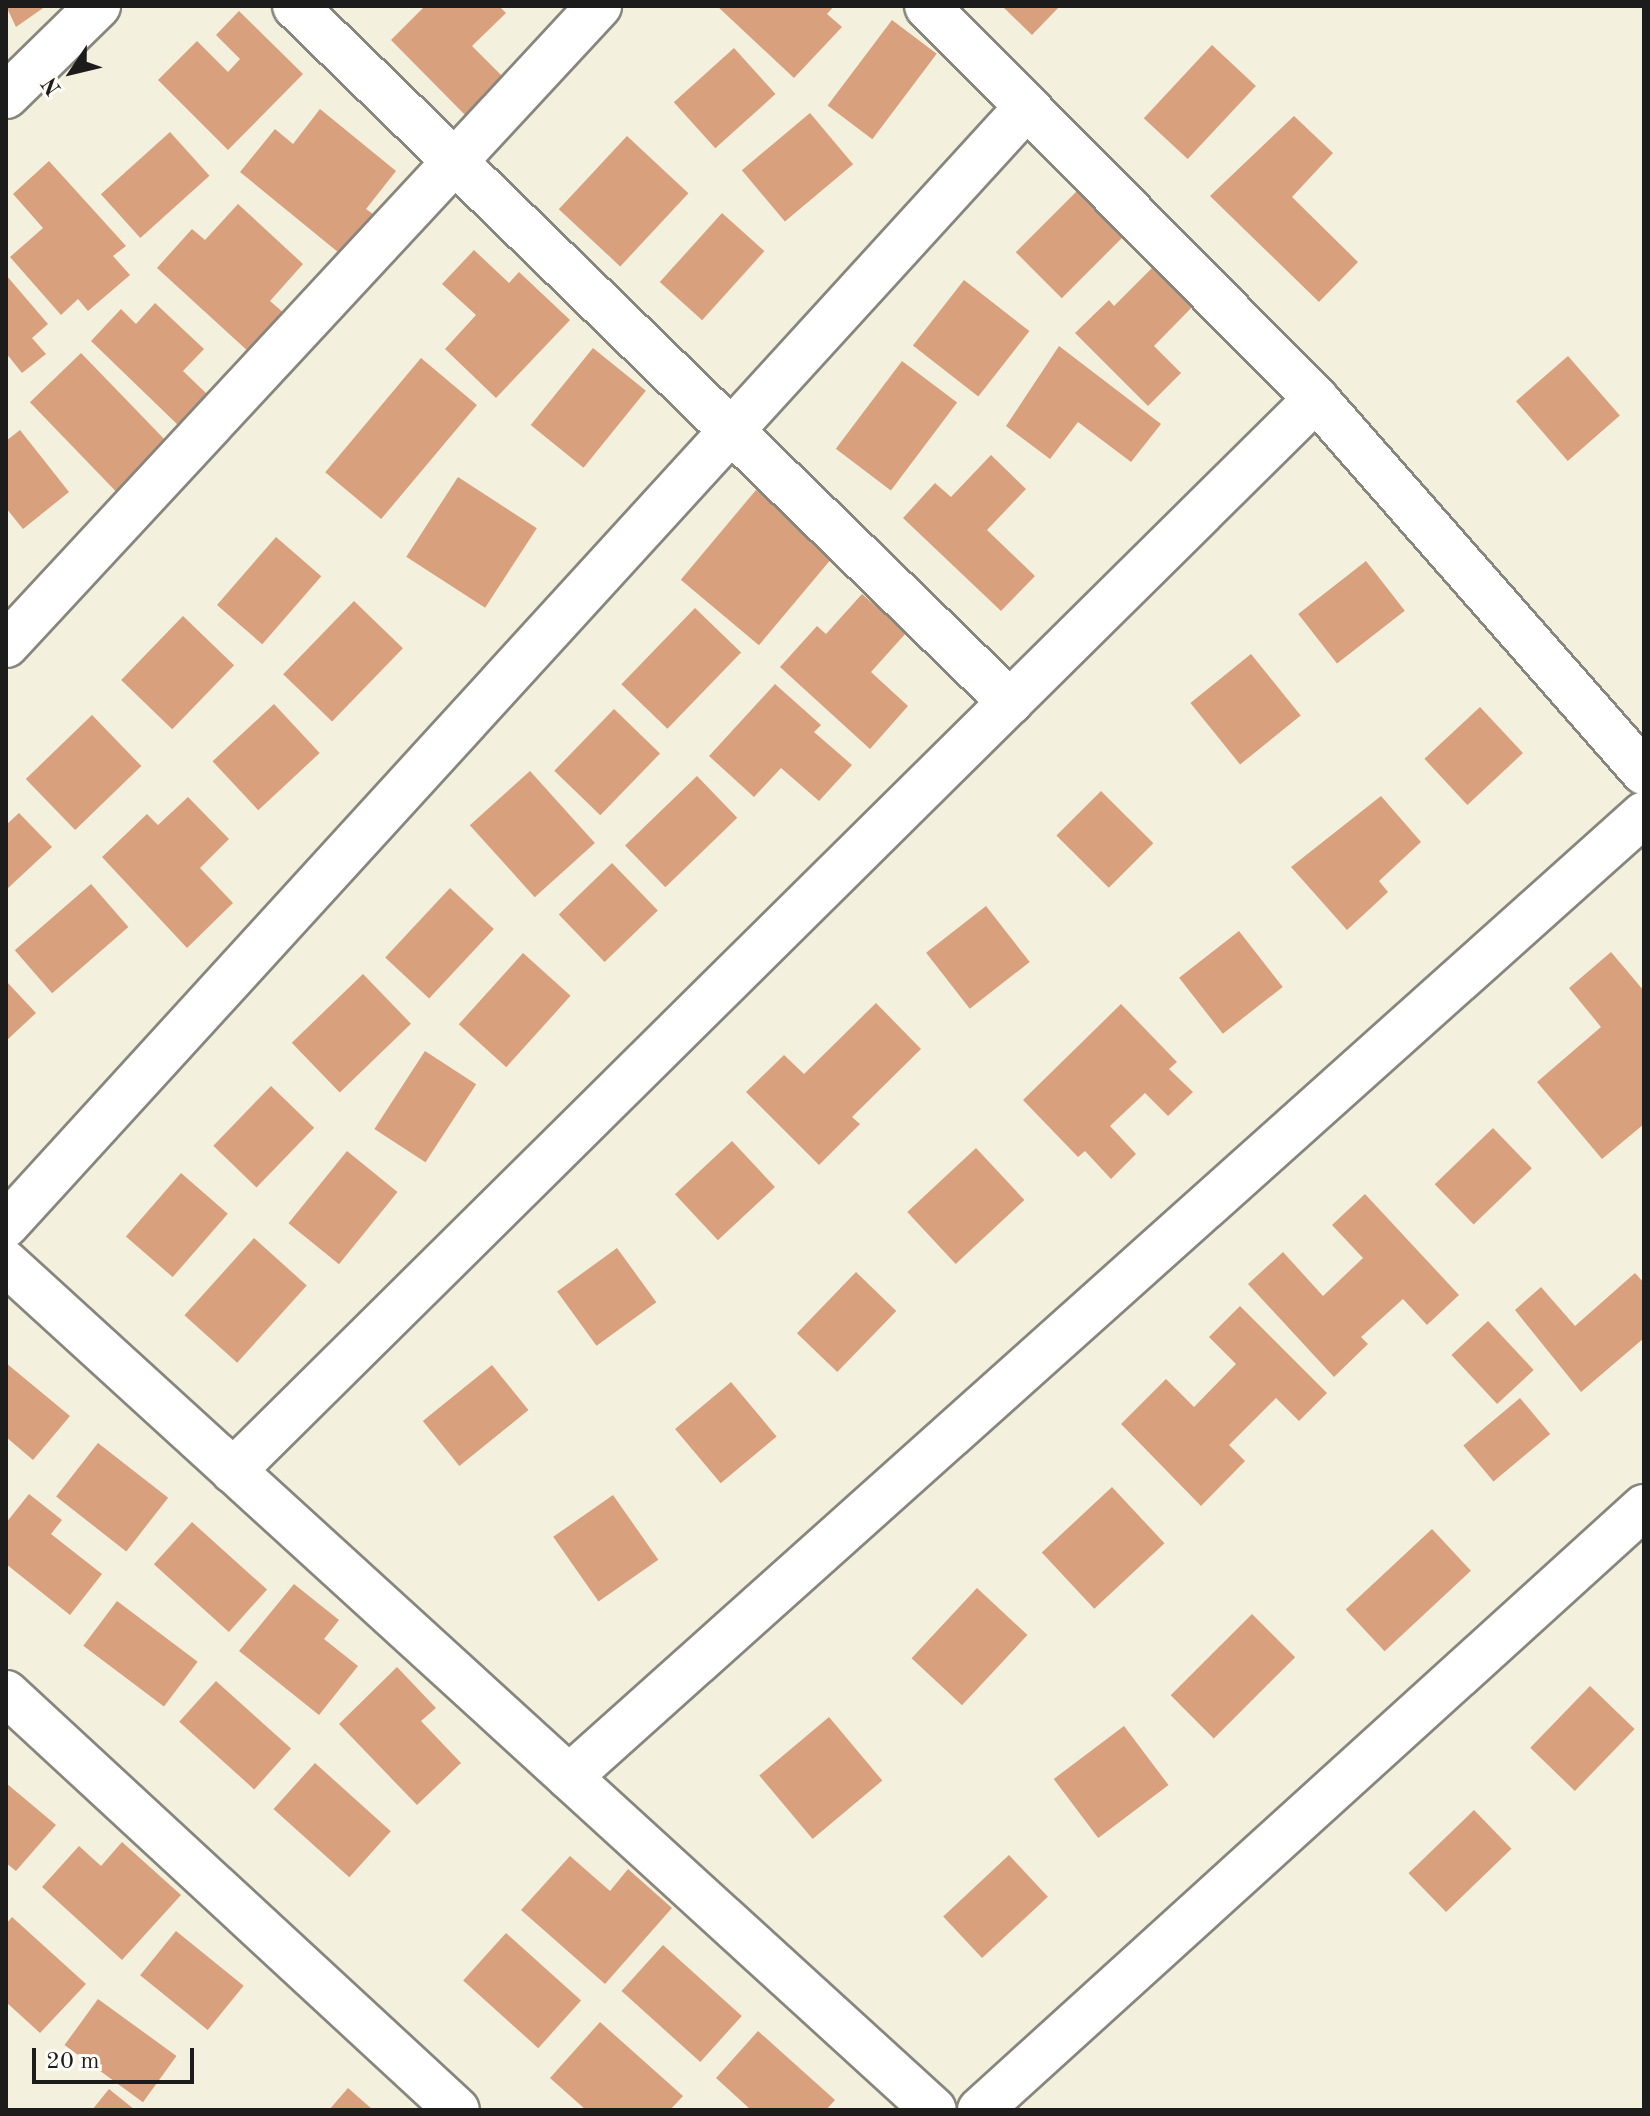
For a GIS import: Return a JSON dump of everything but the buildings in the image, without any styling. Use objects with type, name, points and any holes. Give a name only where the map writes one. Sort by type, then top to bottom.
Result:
[{"type":"street","points":[[6,96],[98,6]]},
{"type":"street","points":[[295,6],[1010,702]]},
{"type":"street","points":[[6,645],[599,6]]},
{"type":"street","points":[[927,6],[1316,399],[1644,772]]},
{"type":"street","points":[[6,1225],[1027,107]]},
{"type":"street","points":[[233,1471],[1316,399]]},
{"type":"street","points":[[569,1777],[1644,814]]},
{"type":"street","points":[[6,1263],[934,2110]]},
{"type":"street","points":[[980,2110],[1644,1507]]},
{"type":"street","points":[[6,1693],[457,2110]]}]
